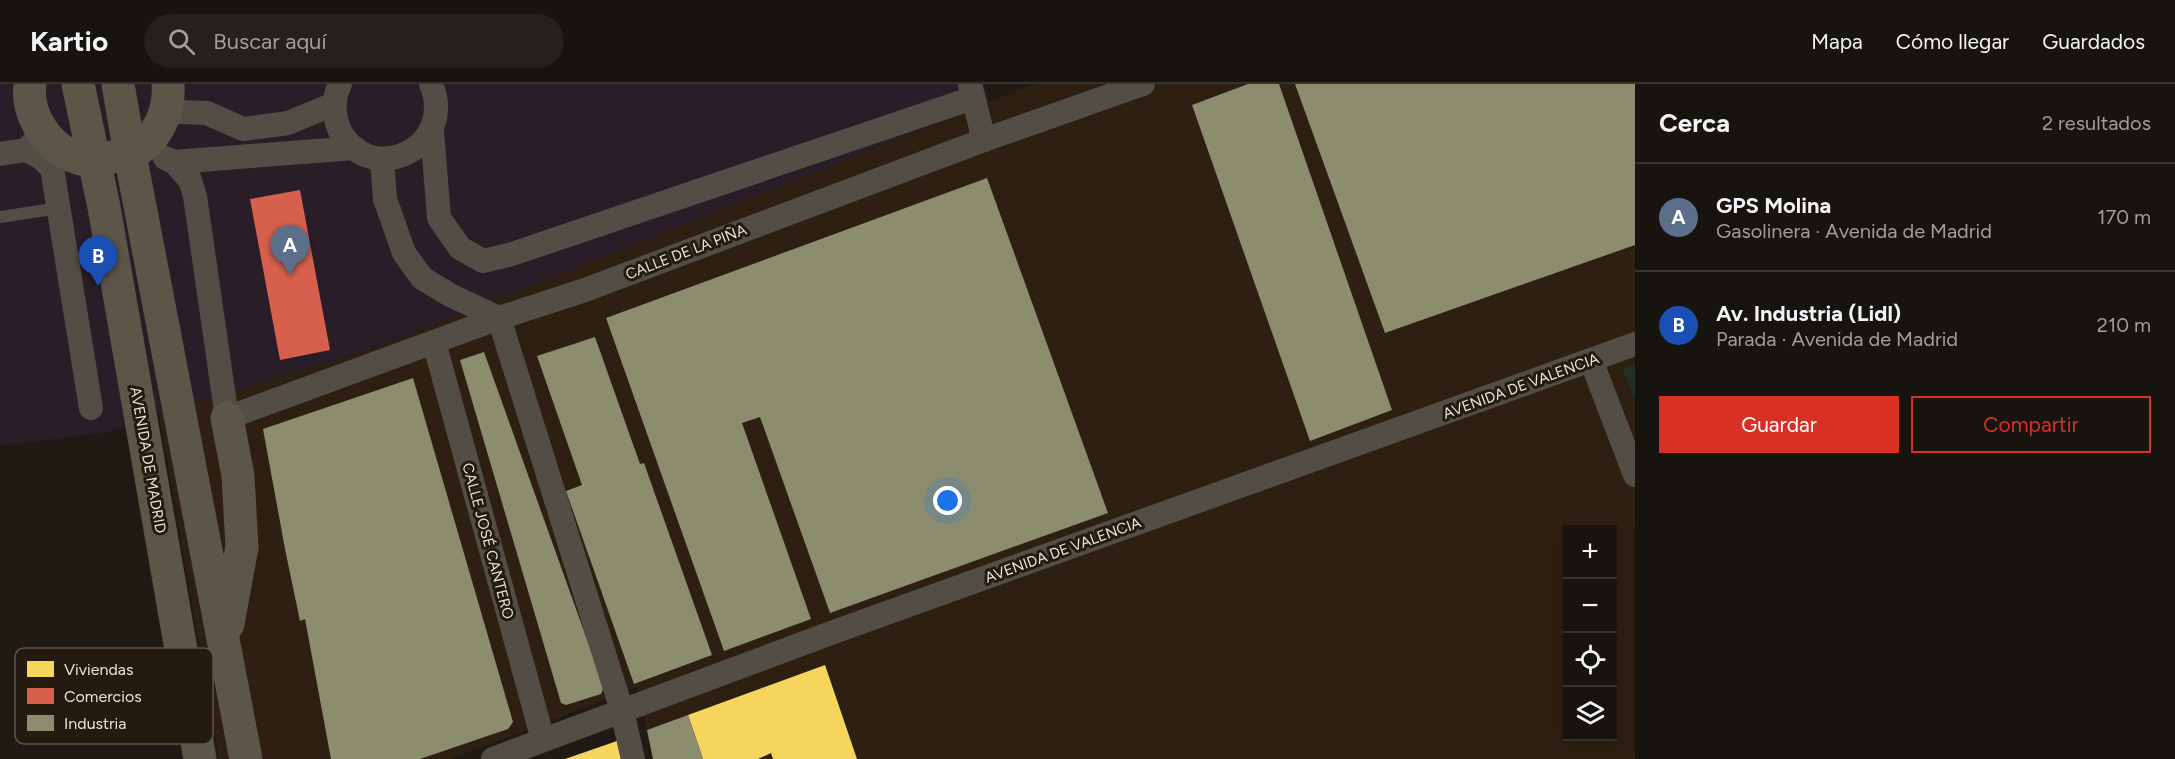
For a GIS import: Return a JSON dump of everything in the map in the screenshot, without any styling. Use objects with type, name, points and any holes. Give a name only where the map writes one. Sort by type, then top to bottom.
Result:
[{"type":"main road","points":[[30,84],[29,100],[34,142],[95,161],[135,151],[158,129],[168,95]]},
{"type":"main road","name":"AVENIDA DE MADRID","points":[[78,84],[95,161],[181,648]]},
{"type":"main road","points":[[118,84],[135,151],[246,759]]},
{"type":"main road","points":[[225,644],[242,547],[238,476],[227,418]]},
{"type":"main road","name":"AVENIDA DE MADRID","points":[[197,744],[200,759]]},
{"type":"street","points":[[337,94],[336,121],[343,136],[355,148],[382,159],[411,152],[423,143],[432,131],[437,114],[436,96],[431,84]]},
{"type":"street","name":"CALLE DE LA PIÑA","points":[[227,418],[499,318],[596,286],[984,140],[1143,84]]},
{"type":"street","points":[[432,131],[439,218],[460,248],[483,261],[509,255],[727,182],[972,91],[984,140]]},
{"type":"street","points":[[168,95],[178,112],[207,113],[243,129],[288,123],[337,94]]},
{"type":"street","points":[[168,95],[174,162],[190,180],[195,196],[227,418]]},
{"type":"street","points":[[0,154],[34,142],[40,157],[52,168],[91,408]]},
{"type":"street","points":[[135,151],[174,162],[355,148]]},
{"type":"street","points":[[382,159],[385,199],[404,253],[422,278],[450,295],[499,318],[622,711],[633,759]]},
{"type":"street","name":"CALLE JOSÉ CANTERO","points":[[434,342],[543,740]]},
{"type":"street","name":"AVENIDA DE VALENCIA","points":[[493,759],[831,633],[1635,344]]},
{"type":"street","points":[[1591,360],[1635,475]]},
{"type":"lane","points":[[0,218],[59,208]]},
{"type":"shaded area","points":[[0,84],[985,84],[989,103],[383,345],[108,432],[0,446]]},
{"type":"shaded area","points":[[1035,84],[1635,84],[1635,364],[1622,369],[1635,402],[1635,759],[652,759],[638,687],[451,759],[219,759],[213,724],[213,648],[200,648],[159,414],[383,345]]},
{"type":"green space","points":[[1635,364],[1635,402],[1622,368]]},
{"type":"building: Viviendas","points":[[825,665],[857,759],[773,759],[771,753],[758,759],[703,759],[688,715]]},
{"type":"building: Viviendas","points":[[617,741],[621,759],[565,759]]},
{"type":"building: Comercios","points":[[300,190],[330,350],[280,360],[250,199]]},
{"type":"building: Industria","points":[[1248,84],[1279,84],[1392,410],[1310,441],[1192,105]]},
{"type":"building: Industria","points":[[1295,84],[1635,84],[1635,245],[1385,333]]},
{"type":"building: Industria","points":[[987,178],[1108,513],[830,613],[760,417],[742,423],[811,619],[724,651],[606,318]]},
{"type":"building: Industria","points":[[595,337],[640,464],[644,463],[712,655],[634,684],[566,491],[582,485],[537,356]]},
{"type":"building: Industria","points":[[484,352],[604,687],[601,694],[566,705],[561,703],[460,360]]},
{"type":"building: Industria","points":[[413,378],[513,722],[508,729],[420,759],[331,759],[305,619],[300,621],[263,429]]},
{"type":"building: Industria","points":[[688,715],[703,759],[653,759],[647,730]]},
{"type":"place","name":"GPS Molina","points":[[290,275]]},
{"type":"place","name":"Av. Industria (Lidl)","points":[[98,286]]}]
